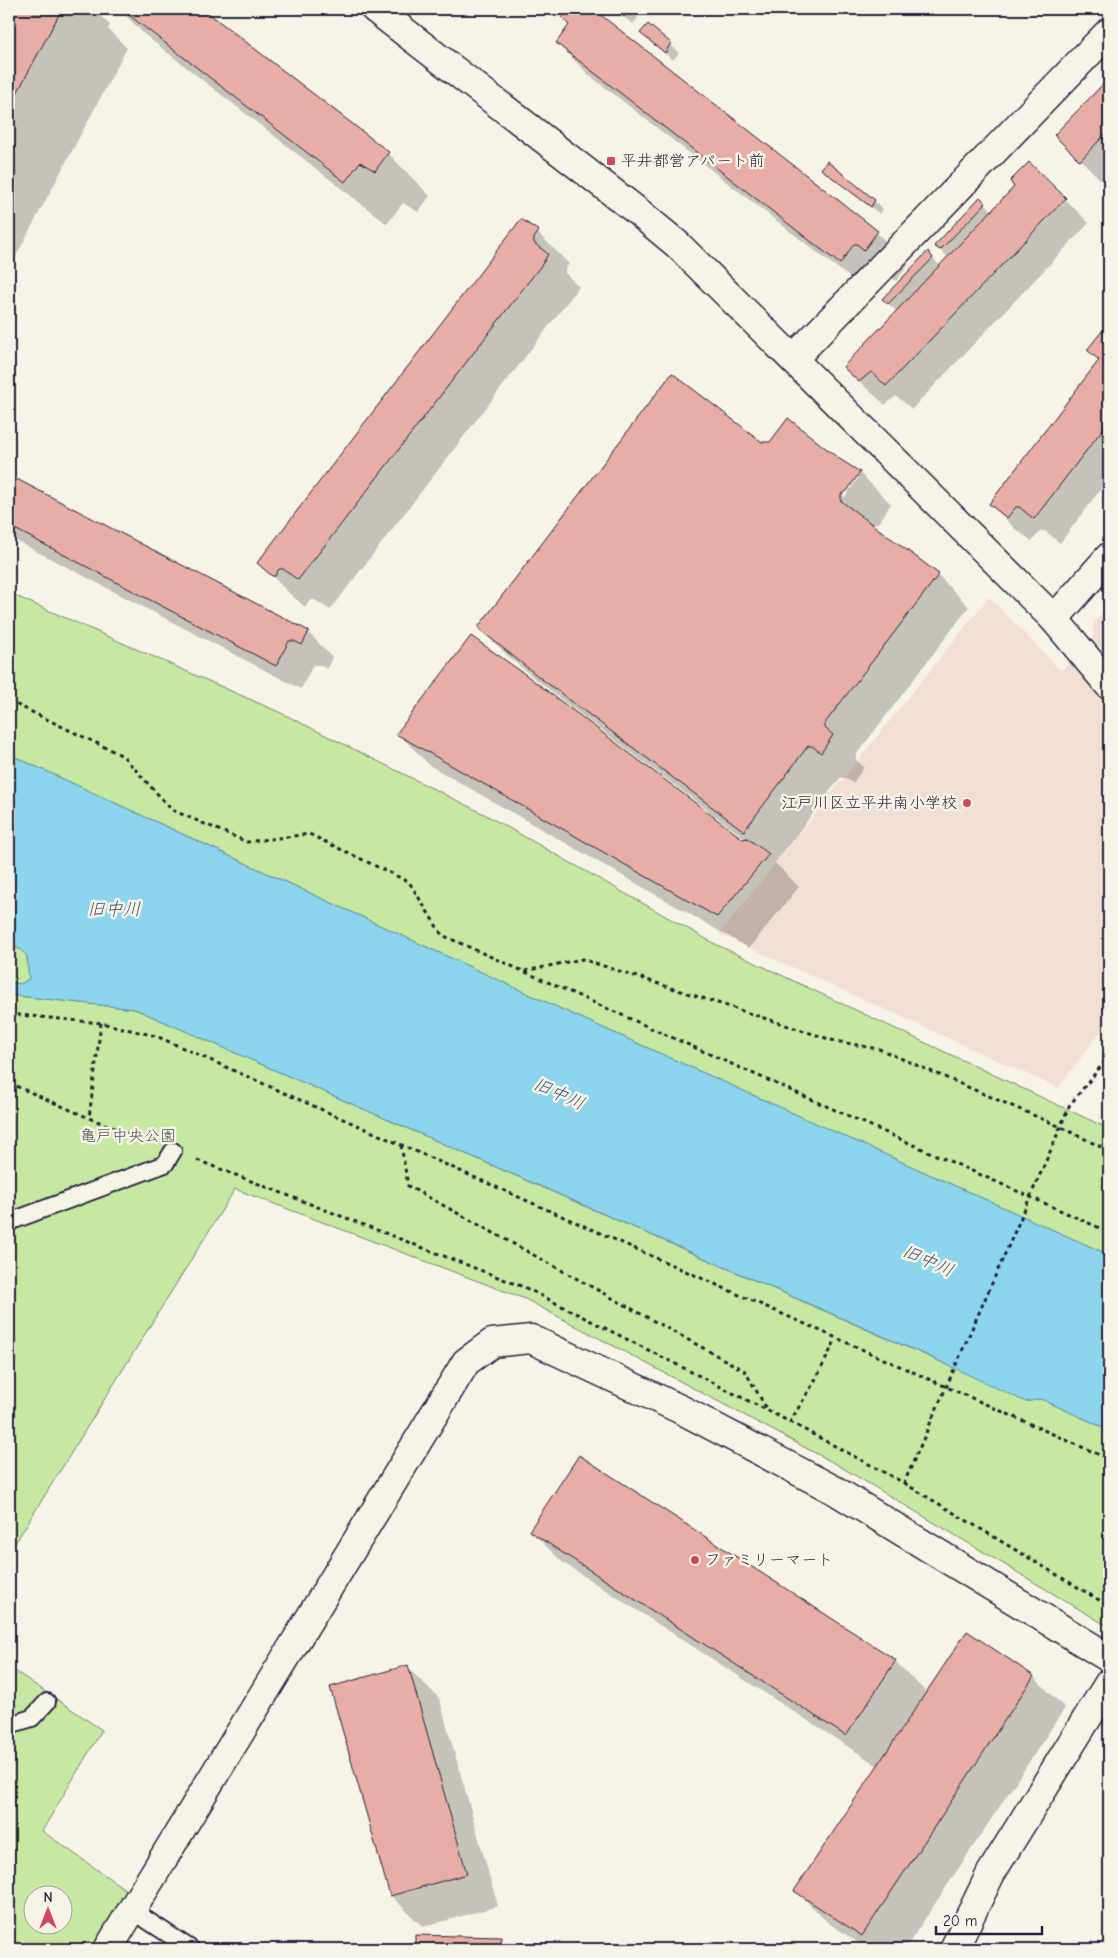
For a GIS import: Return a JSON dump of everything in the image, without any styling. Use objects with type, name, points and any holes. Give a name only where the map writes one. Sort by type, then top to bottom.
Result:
[{"type":"street","points":[[375,9],[637,211],[678,245],[1054,619],[1109,685]]},
{"type":"street","points":[[793,359],[1109,32]]},
{"type":"street","points":[[1054,619],[1109,557]]},
{"type":"street","points":[[108,1949],[133,1911],[466,1362],[492,1344],[531,1339],[682,1410],[836,1491],[1109,1658]]},
{"type":"street","points":[[954,1949],[991,1873],[1109,1683]]},
{"type":"lane","points":[[9,1222],[165,1164],[173,1151]]},
{"type":"lane","points":[[9,1725],[32,1718],[46,1702]]},
{"type":"lane","points":[[133,1911],[191,1949]]},
{"type":"path","points":[[9,701],[123,756],[172,810],[246,842],[309,834],[408,882],[442,935],[1109,1232]]},
{"type":"path","points":[[524,972],[582,959],[835,1041],[879,1049],[1061,1127],[1109,1151]]},
{"type":"path","points":[[9,1014],[101,1024],[156,1036],[1109,1459]]},
{"type":"path","points":[[89,1118],[101,1024]]},
{"type":"path","points":[[904,1482],[1070,1106],[1109,1056]]},
{"type":"path","points":[[9,1083],[89,1118],[526,1288],[904,1482],[1109,1606]]},
{"type":"path","points":[[401,1145],[408,1186],[745,1371],[769,1412]]},
{"type":"path","points":[[790,1422],[817,1377],[836,1339]]},
{"type":"shaded area","name":"江戸川区立平井南小学校","points":[[989,597],[1061,671],[1093,638],[1093,624],[1109,605],[1109,1020],[1058,1088],[719,934]]},
{"type":"green space","points":[[9,593],[281,713],[484,814],[715,944],[1109,1129],[1109,1255],[561,1009],[9,754]]},
{"type":"green space","points":[[9,945],[20,949],[27,956],[29,979],[20,984],[9,982]]},
{"type":"green space","name":"亀戸中央公園","points":[[9,995],[135,1009],[975,1377],[1035,1399],[1041,1399],[1109,1430],[1109,1627],[836,1464],[525,1299],[235,1189],[9,1553]]},
{"type":"green space","points":[[9,1667],[102,1730],[42,1831],[129,1892],[92,1949],[9,1949]]},
{"type":"water","name":"旧中川","points":[[9,754],[561,1009],[1109,1255],[1109,1430],[1041,1399],[1026,1402],[935,1359],[135,1009],[9,995],[9,982],[20,984],[29,979],[27,956],[20,949],[9,945]]},
{"type":"building","points":[[9,9],[62,9],[9,108]]},
{"type":"building","points":[[121,9],[203,9],[389,152],[375,171],[360,162],[345,182]]},
{"type":"building","points":[[569,9],[593,9],[878,231],[864,250],[857,244],[854,244],[840,264],[556,43],[569,25],[562,18]]},
{"type":"building","points":[[614,9],[631,9],[624,17]]},
{"type":"building","points":[[648,24],[671,43],[665,53],[640,33]]},
{"type":"building","points":[[1109,78],[1109,130],[1080,161],[1054,135]]},
{"type":"building","points":[[827,161],[875,200],[871,207],[821,169]]},
{"type":"building","points":[[1029,162],[1066,198],[886,386],[871,372],[859,382],[843,367],[1014,187],[1010,181]]},
{"type":"building","points":[[980,197],[986,203],[940,250],[934,246]]},
{"type":"building","points":[[521,219],[539,231],[534,238],[534,243],[548,254],[543,263],[298,580],[283,569],[279,569],[275,576],[272,576],[257,563]]},
{"type":"building","points":[[928,251],[933,258],[888,304],[882,299]]},
{"type":"building","points":[[1102,331],[1109,337],[1109,421],[1034,519],[1019,507],[1016,507],[1007,518],[989,504],[1099,360],[1087,350]]},
{"type":"building","points":[[672,373],[762,442],[770,442],[788,418],[838,458],[860,472],[847,491],[841,494],[841,501],[939,574],[825,723],[825,728],[833,735],[821,753],[812,746],[808,746],[744,831],[539,677],[479,629],[479,626]]},
{"type":"building","points":[[9,475],[309,631],[302,645],[289,641],[276,666],[9,526]]},
{"type":"building","points":[[1109,616],[1109,630],[1102,622]]},
{"type":"building","points":[[471,636],[522,672],[743,839],[747,838],[769,854],[717,917],[396,734]]},
{"type":"building","points":[[579,1455],[896,1660],[846,1736],[529,1531]]},
{"type":"building","points":[[967,1631],[1034,1676],[862,1936],[794,1891]]},
{"type":"building","points":[[408,1665],[467,1874],[390,1896],[330,1687]]},
{"type":"building","points":[[415,1935],[501,1937],[500,1949],[415,1949]]},
{"type":"place","name":"平井都営アパート前","points":[[611,161]]},
{"type":"place","name":"江戸川区立平井南小学校","points":[[967,803]]},
{"type":"place","name":"ファミリーマート","points":[[695,1560]]}]
